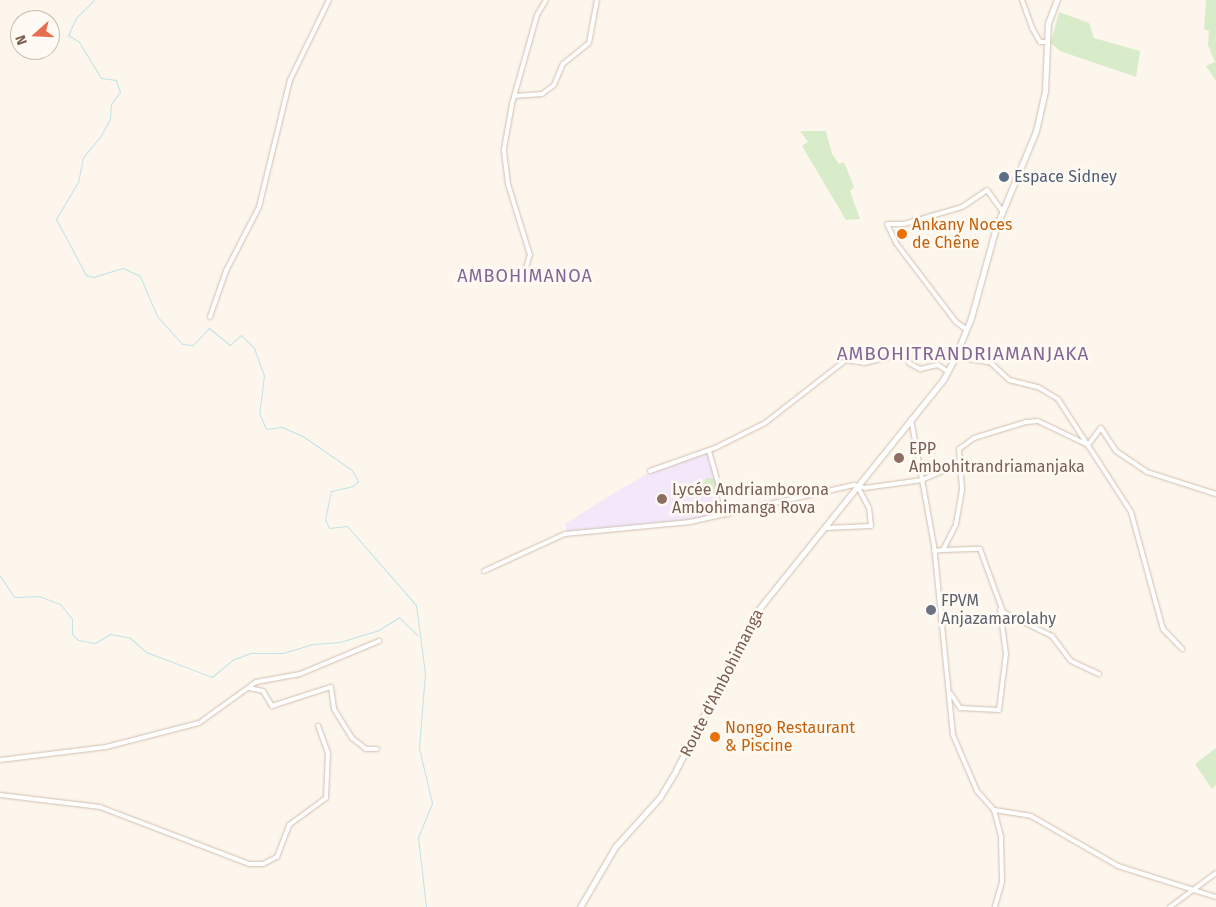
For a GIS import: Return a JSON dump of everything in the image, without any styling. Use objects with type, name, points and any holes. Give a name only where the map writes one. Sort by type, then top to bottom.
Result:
[{"type":"street","points":[[210,317],[226,272],[259,207],[290,80],[329,0]]},
{"type":"street","points":[[525,271],[530,255],[504,159],[514,96],[537,14],[546,0]]},
{"type":"street","points":[[514,96],[542,94],[554,85],[563,64],[589,43],[597,0]]},
{"type":"street","points":[[1022,0],[1032,28],[1040,42],[1046,42]]},
{"type":"street","name":"Route d'Ambohimanga","points":[[580,907],[615,846],[660,797],[676,770],[758,610],[947,371],[955,356],[967,332],[986,256],[1004,213],[1042,105],[1046,42],[1057,0]]},
{"type":"street","points":[[967,332],[896,243],[887,224],[904,224],[962,207],[989,190],[1004,213]]},
{"type":"street","points":[[650,471],[709,450],[765,423],[846,360],[875,362],[906,353],[909,363],[920,369],[938,365],[947,371]]},
{"type":"street","points":[[955,356],[991,363],[1009,380],[1052,394],[1088,445],[1131,512],[1163,629],[1182,649]]},
{"type":"street","points":[[911,417],[934,552],[949,691],[958,749],[977,792],[994,810],[1001,837],[1002,882],[995,907]]},
{"type":"street","points":[[943,550],[960,502],[959,449],[966,443],[1032,421],[1088,445]]},
{"type":"street","points":[[1088,445],[1101,428],[1116,451],[1147,472],[1216,494]]},
{"type":"street","points":[[709,450],[727,514]]},
{"type":"street","points":[[484,571],[565,534],[690,522],[856,486],[922,480],[958,464]]},
{"type":"street","points":[[825,528],[871,526],[869,508],[856,486]]},
{"type":"street","points":[[934,552],[980,549],[1000,609],[1006,654],[999,710],[960,708],[949,691]]},
{"type":"street","points":[[1000,609],[1052,636],[1071,661],[1099,674]]},
{"type":"street","points":[[0,760],[106,747],[183,728],[211,718],[256,682],[300,674],[379,641]]},
{"type":"street","points":[[249,688],[264,691],[272,706],[331,688],[334,709],[352,738],[366,749],[377,749]]},
{"type":"street","points":[[0,795],[100,807],[249,864],[263,864],[278,857],[289,825],[326,798],[328,753],[318,726]]},
{"type":"street","points":[[994,810],[1031,816],[1118,866],[1216,897]]},
{"type":"street","points":[[1170,907],[1190,890],[1216,873]]},
{"type":"shaded area","name":"Lycée Andriamborona Ambohimanga Rova","points":[[709,453],[724,513],[692,521],[567,533],[565,524],[649,473]]},
{"type":"green space","points":[[1206,0],[1216,0],[1216,81],[1206,66],[1215,62],[1208,45],[1209,31],[1204,29]]},
{"type":"green space","points":[[1059,12],[1089,23],[1094,38],[1140,51],[1136,77],[1060,51],[1051,43]]},
{"type":"green space","points":[[800,131],[826,131],[832,154],[839,164],[844,162],[854,187],[850,191],[860,219],[846,220],[802,146],[808,142]]},
{"type":"green space","points":[[707,478],[713,478],[718,483],[716,492],[707,494],[702,489],[702,483]]},
{"type":"green space","points":[[1216,748],[1216,785],[1212,789],[1195,764]]},
{"type":"waterway","points":[[94,0],[76,18],[68,35],[79,42],[101,78],[116,80],[120,92],[111,104],[110,119],[100,137],[83,157],[78,182],[56,219],[86,275],[93,277],[123,268],[140,276],[157,316],[182,344],[193,345],[209,328],[230,345],[241,335],[254,348],[264,375],[259,413],[266,429],[282,427],[304,437],[352,470],[358,481],[353,486],[331,491],[325,519],[329,528],[347,526],[416,605],[425,673],[419,748],[432,803],[418,837],[426,907]]},
{"type":"waterway","points":[[0,576],[14,597],[39,596],[60,604],[72,619],[72,634],[78,640],[95,643],[110,634],[130,638],[146,652],[212,677],[232,660],[250,653],[283,653],[313,644],[340,642],[377,631],[399,617],[417,635]]},
{"type":"place","name":"Espace Sidney","points":[[1004,177]]},
{"type":"place","name":"Ankany Noces de Chêne","points":[[902,234]]},
{"type":"place","name":"EPP Ambohitrandriamanjaka","points":[[899,458]]},
{"type":"place","name":"Lycée Andriamborona Ambohimanga Rova","points":[[662,499]]},
{"type":"place","name":"FPVM Anjazamarolahy","points":[[931,610]]},
{"type":"place","name":"Nongo Restaurant & Piscine","points":[[715,737]]},
{"type":"district","name":"AMBOHIMANOA","points":[[525,276]]},
{"type":"district","name":"AMBOHITRANDRIAMANJAKA","points":[[963,354]]}]
